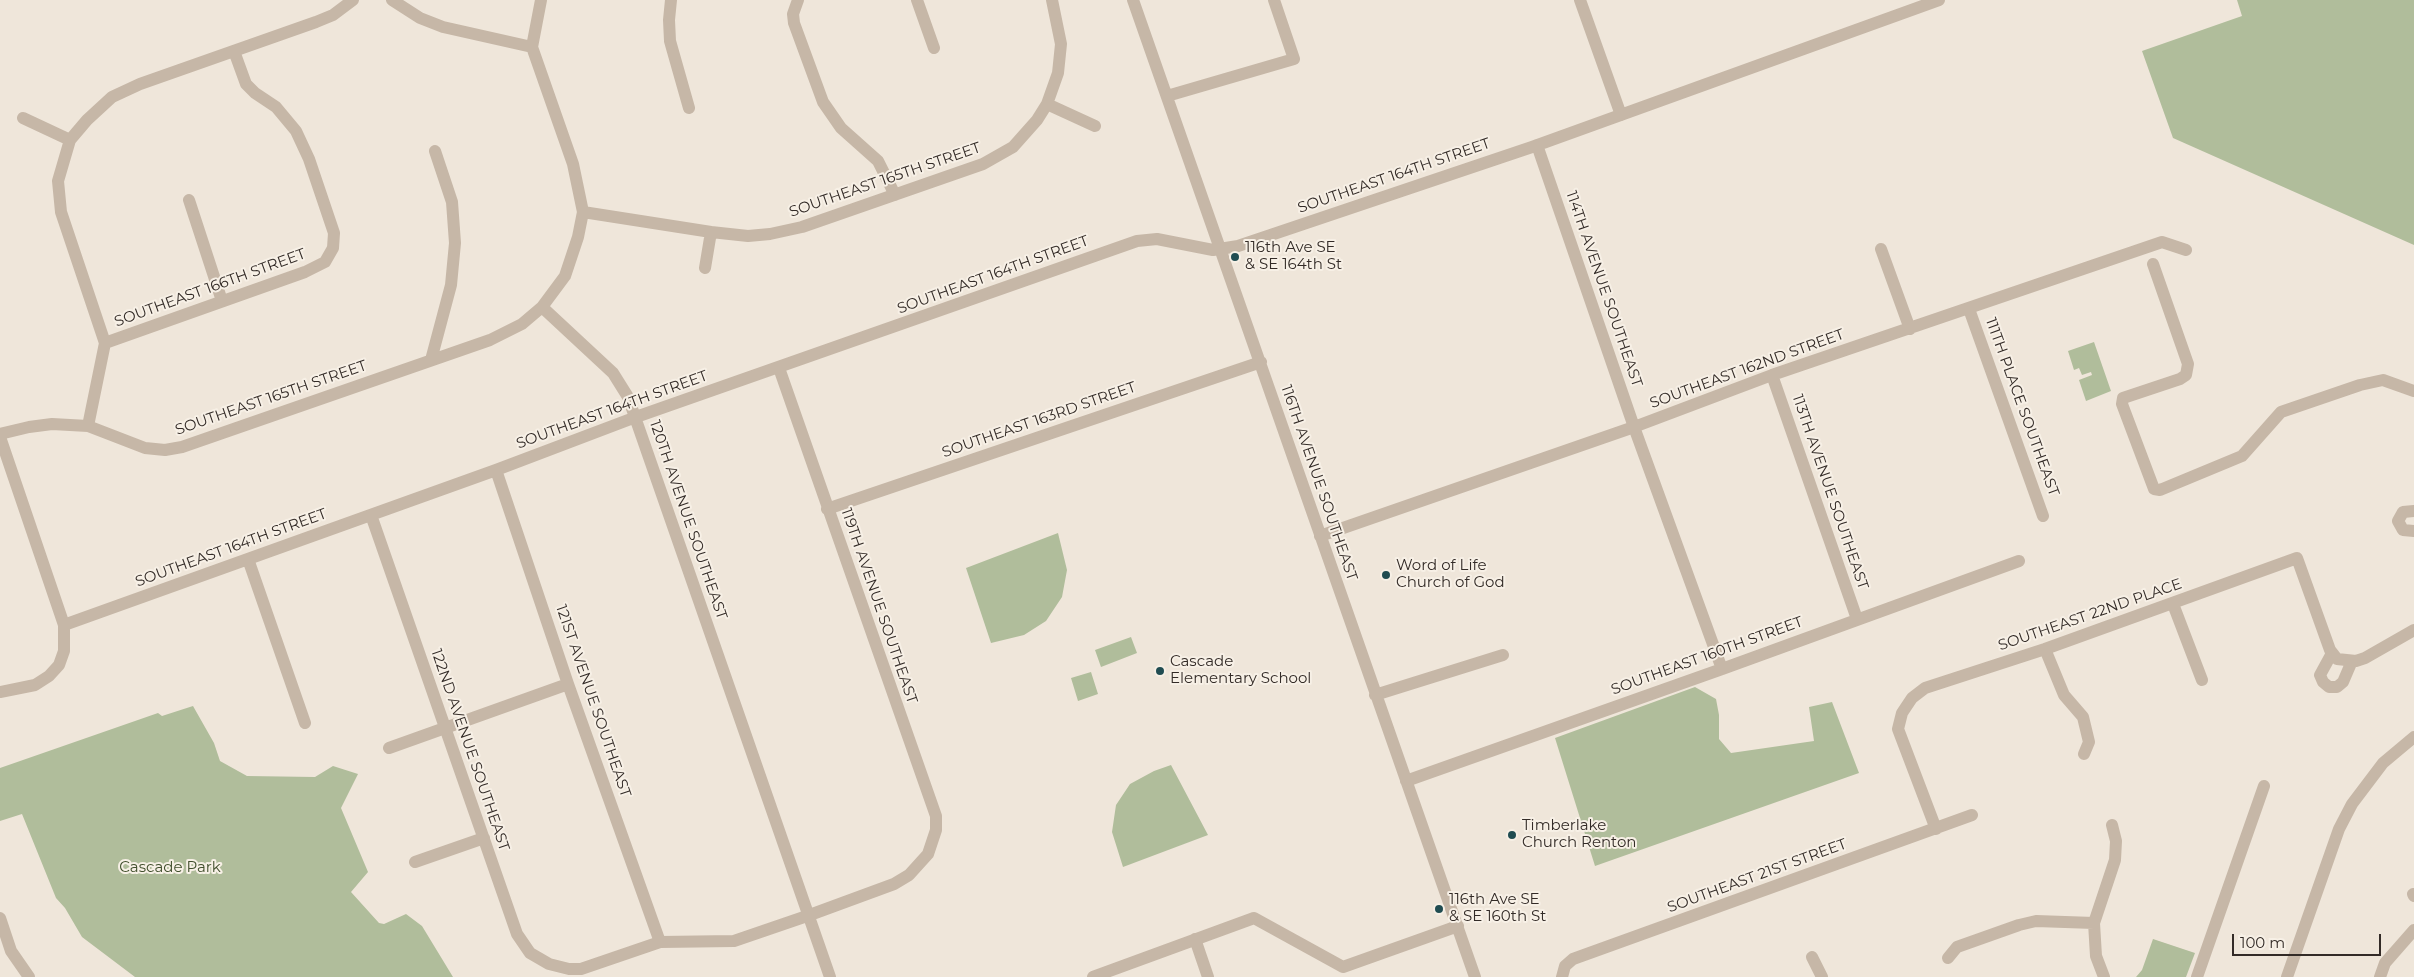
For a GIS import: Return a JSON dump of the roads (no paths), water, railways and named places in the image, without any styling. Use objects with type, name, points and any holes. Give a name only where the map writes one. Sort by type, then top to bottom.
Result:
[{"type":"street","points":[[88,426],[106,343],[61,212],[58,180],[70,140],[87,120],[112,97],[140,84],[316,22],[333,15],[353,0]]},
{"type":"street","points":[[392,0],[420,18],[443,27],[532,48]]},
{"type":"street","points":[[541,0],[532,48],[573,164],[583,212],[578,237],[565,276],[542,307]]},
{"type":"street","points":[[671,0],[669,20],[670,41],[689,108]]},
{"type":"street","points":[[917,0],[934,48]]},
{"type":"street","name":"SOUTHEAST 165TH STREET","points":[[583,212],[748,236],[787,231],[983,164],[1013,147],[1027,132],[1047,104],[1058,73],[1061,44],[1052,0]]},
{"type":"street","name":"116TH AVENUE SOUTHEAST","points":[[1133,0],[1475,977]]},
{"type":"street","points":[[1167,96],[1294,59],[1274,0]]},
{"type":"street","points":[[1580,0],[1621,115]]},
{"type":"street","name":"SOUTHEAST 164TH STREET","points":[[64,625],[371,516],[433,491],[496,470],[636,417],[1137,241],[1157,239],[1220,250],[1238,246],[1537,145],[1933,1]]},
{"type":"street","points":[[797,2],[793,14],[794,23],[823,102],[840,128],[878,160],[894,195]]},
{"type":"street","name":"SOUTHEAST 166TH STREET","points":[[106,343],[305,272],[325,262],[333,248],[334,233],[308,159],[296,132],[285,117],[246,84],[234,51]]},
{"type":"street","points":[[1047,104],[1096,126]]},
{"type":"street","points":[[23,118],[70,140]]},
{"type":"street","name":"114TH AVENUE SOUTHEAST","points":[[1537,145],[1634,427],[1722,669]]},
{"type":"street","points":[[431,360],[451,285],[455,243],[452,202],[435,151]]},
{"type":"street","points":[[189,200],[222,301]]},
{"type":"street","points":[[705,268],[711,232]]},
{"type":"street","name":"SOUTHEAST 162ND STREET","points":[[1320,536],[1634,427],[1772,375],[2162,242],[2186,250]]},
{"type":"street","points":[[1881,249],[1910,329]]},
{"type":"street","points":[[2153,264],[2188,364],[2186,375],[2180,379],[2123,398],[2122,404],[2154,489],[2160,490],[2242,456],[2281,412],[2360,385],[2382,380],[2414,391]]},
{"type":"street","name":"SOUTHEAST 165TH STREET","points":[[0,435],[52,424],[88,426],[145,448],[165,450],[182,447],[506,334],[522,324],[542,307]]},
{"type":"street","name":"120TH AVENUE SOUTHEAST","points":[[542,307],[614,373],[636,417],[807,916],[830,977]]},
{"type":"street","name":"111TH PLACE SOUTHEAST","points":[[1969,308],[2043,516]]},
{"type":"street","name":"SOUTHEAST 163RD STREET","points":[[827,509],[1261,362]]},
{"type":"street","name":"119TH AVENUE SOUTHEAST","points":[[779,368],[936,816],[936,830],[928,854],[909,875],[894,884],[807,916]]},
{"type":"street","name":"113TH AVENUE SOUTHEAST","points":[[1772,375],[1857,619]]},
{"type":"street","points":[[0,435],[64,625],[64,651],[59,665],[49,676],[35,685],[0,692]]},
{"type":"street","name":"121ST AVENUE SOUTHEAST","points":[[496,470],[568,684],[660,942]]},
{"type":"street","points":[[2414,512],[2403,512],[2398,521],[2403,530],[2414,531]]},
{"type":"street","name":"122ND AVENUE SOUTHEAST","points":[[371,516],[517,934],[530,952],[549,964],[582,970],[660,942]]},
{"type":"street","name":"SOUTHEAST 22ND PLACE","points":[[1936,829],[1898,729],[1902,713],[1912,698],[1925,688],[2045,649],[2297,558],[2332,653]]},
{"type":"street","points":[[248,559],[305,723]]},
{"type":"street","name":"SOUTHEAST 160TH STREET","points":[[1406,781],[2019,561]]},
{"type":"street","points":[[2173,604],[2202,680]]},
{"type":"street","points":[[2348,661],[2343,682],[2337,687],[2329,687],[2322,682],[2320,675],[2332,653],[2337,659],[2348,661],[2365,658],[2414,630]]},
{"type":"street","points":[[2045,649],[2064,696],[2083,717],[2089,742],[2084,754]]},
{"type":"street","points":[[1375,695],[1502,655]]},
{"type":"street","points":[[389,748],[568,684]]},
{"type":"street","points":[[2287,977],[2339,829],[2352,804],[2383,763],[2414,737]]},
{"type":"street","points":[[2197,977],[2264,786]]},
{"type":"street","name":"SOUTHEAST 21ST STREET","points":[[1562,977],[1565,966],[1573,959],[1972,815]]},
{"type":"street","points":[[2104,977],[2096,956],[2094,923],[2115,860],[2116,841],[2112,825]]},
{"type":"street","points":[[415,862],[484,838]]},
{"type":"street","points":[[660,942],[734,941],[807,916]]},
{"type":"street","points":[[0,918],[11,951],[29,977]]},
{"type":"street","points":[[1093,977],[1254,918],[1345,972],[1458,926]]},
{"type":"street","points":[[1948,958],[1957,947],[2036,921],[2094,923]]},
{"type":"street","points":[[2380,977],[2385,963],[2414,930]]},
{"type":"street","points":[[1195,939],[1208,977]]},
{"type":"street","points":[[1812,957],[1822,977]]},
{"type":"place","name":"116th Ave SE & SE 164th St","points":[[1235,257]]},
{"type":"place","name":"Word of Life Church of God","points":[[1386,575]]},
{"type":"place","name":"Cascade Elementary School","points":[[1160,671]]},
{"type":"place","name":"Timberlake Church Renton","points":[[1512,835]]},
{"type":"place","name":"116th Ave SE & SE 160th St","points":[[1439,909]]},
{"type":"park label","name":"Cascade Park","points":[[170,868]]}]
